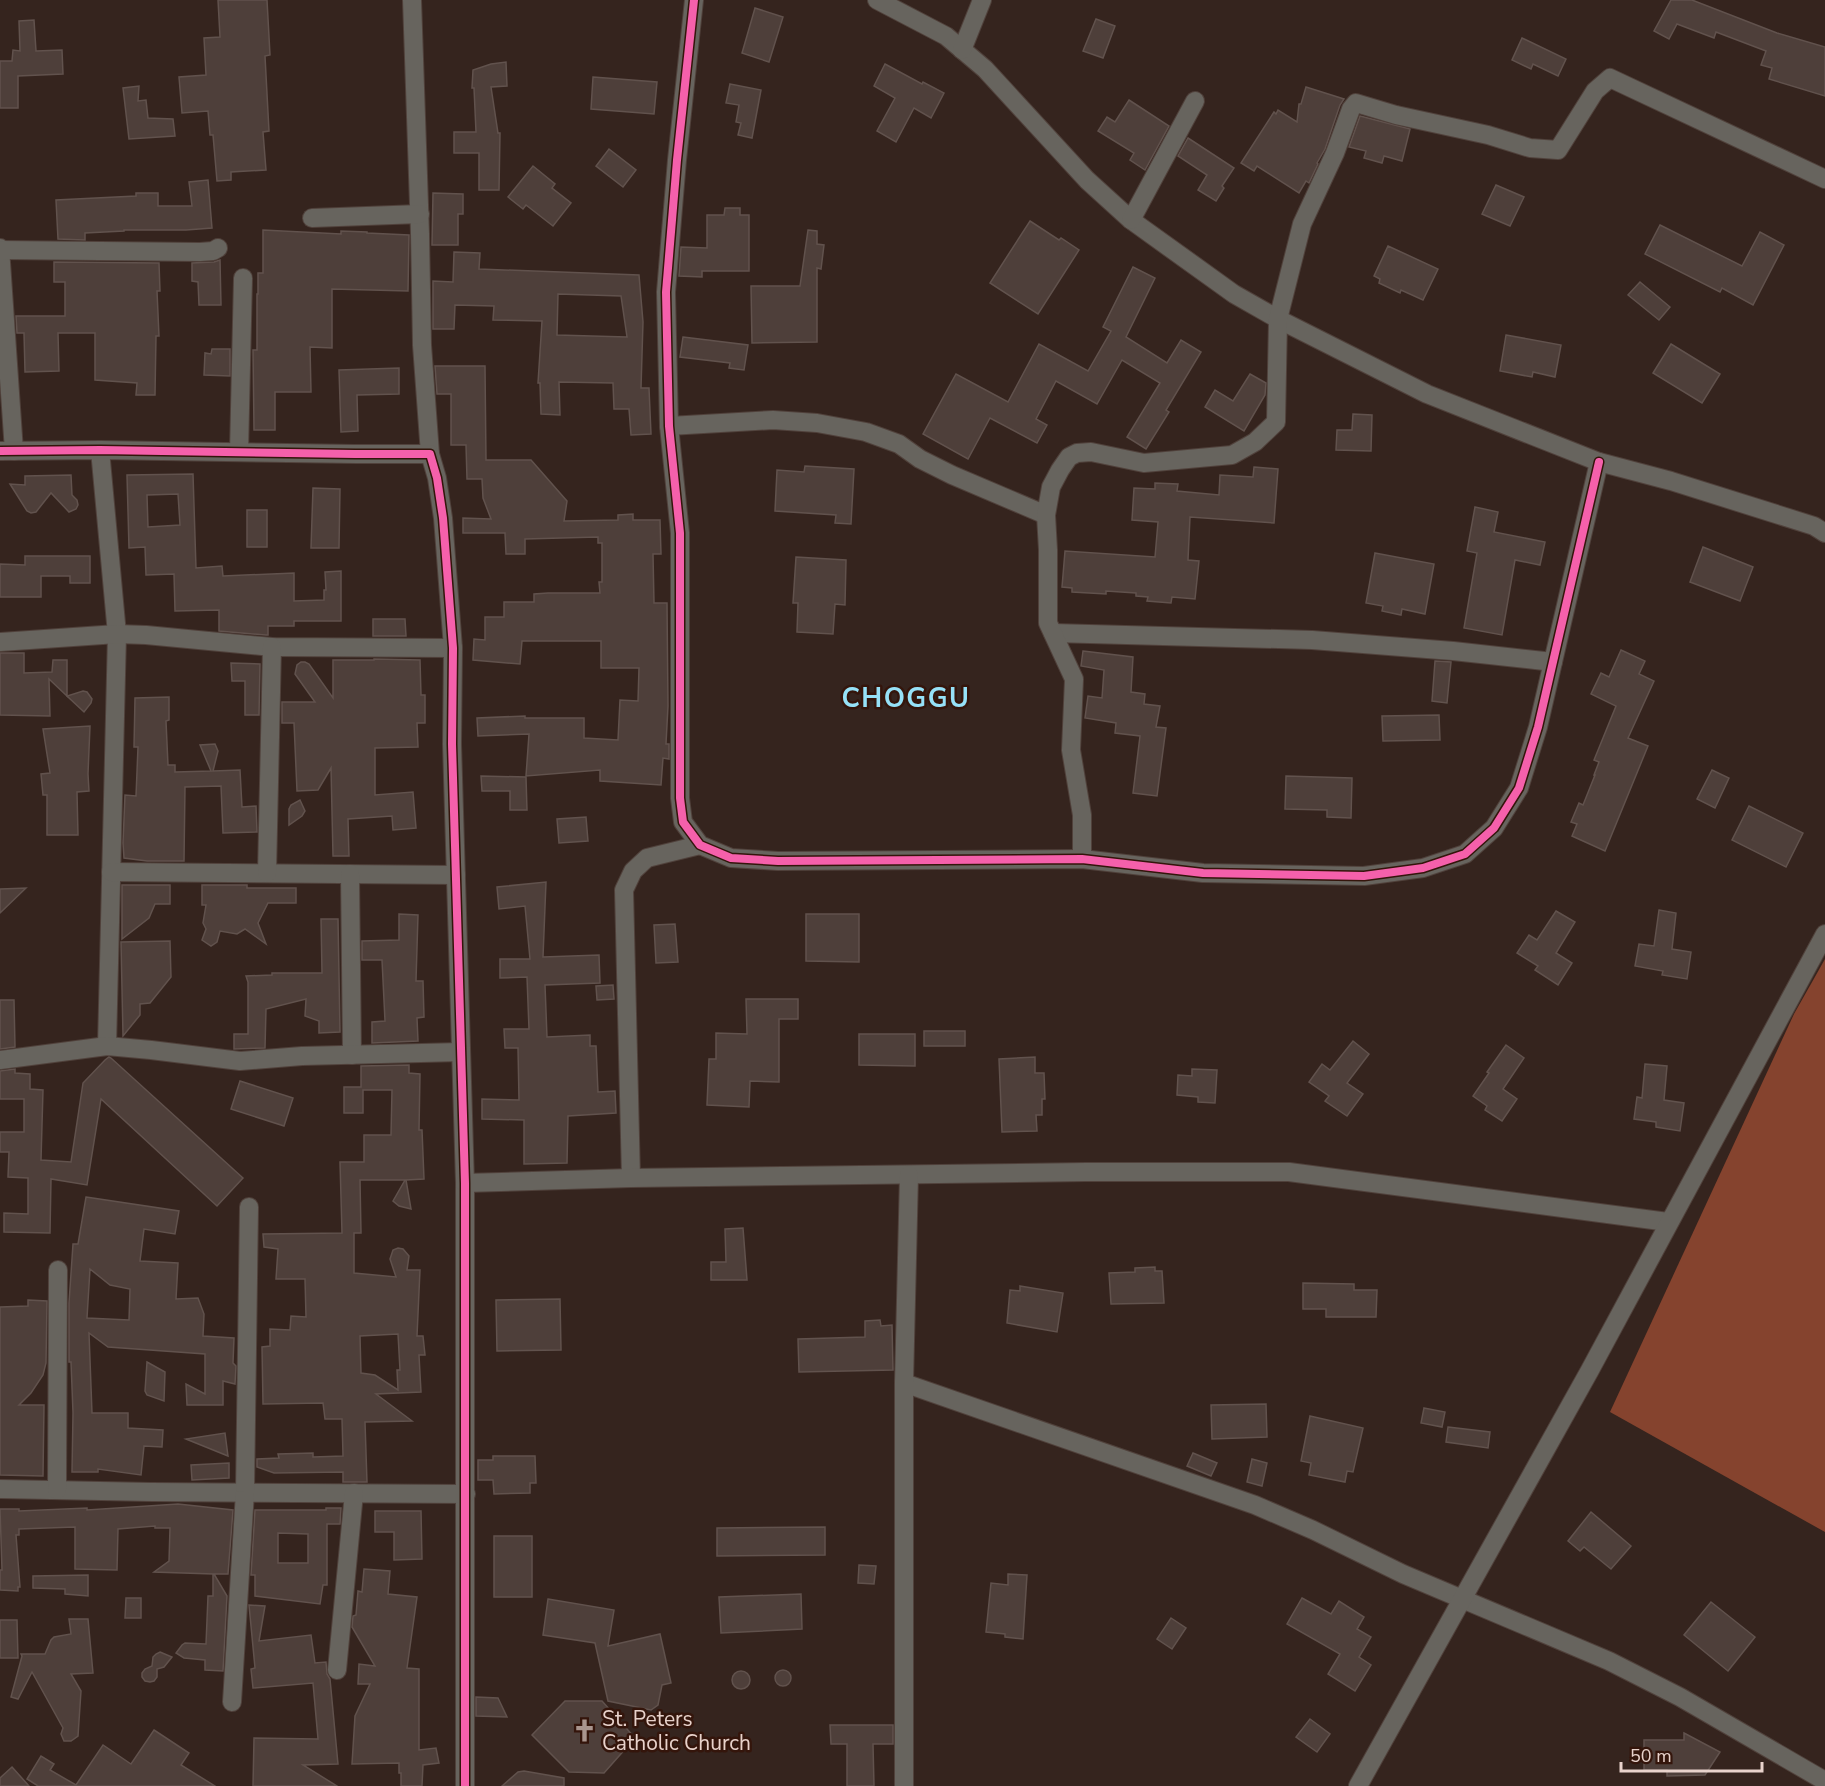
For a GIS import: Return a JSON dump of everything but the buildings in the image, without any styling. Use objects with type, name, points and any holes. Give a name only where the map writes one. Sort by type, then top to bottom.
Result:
[{"type":"street","points":[[412,0],[422,345],[430,454],[437,478],[443,518],[453,648],[452,744],[465,1183],[465,1786]]},
{"type":"street","points":[[694,0],[666,292],[669,426],[680,532],[680,798],[682,822],[700,845],[731,858],[778,861],[1082,860],[1203,873],[1364,876],[1423,868],[1465,854],[1494,828],[1519,788],[1538,727],[1599,462]]},
{"type":"street","points":[[877,0],[946,36],[985,69],[1087,180],[1131,220],[1234,294],[1278,319],[1427,394],[1599,462],[1671,481],[1814,526],[1825,533]]},
{"type":"street","points":[[962,50],[982,0]]},
{"type":"street","points":[[1082,860],[1082,815],[1071,750],[1074,679],[1048,623],[1046,515],[1051,487],[1069,458],[1077,453],[1091,452],[1144,463],[1232,454],[1255,442],[1276,422],[1278,319],[1302,224],[1335,153],[1351,109],[1356,103],[1396,115],[1488,135],[1530,148],[1558,150],[1595,91],[1610,78],[1825,179]]},
{"type":"street","points":[[1131,220],[1195,101]]},
{"type":"street","points":[[312,218],[420,214]]},
{"type":"street","points":[[218,248],[213,251],[200,252],[0,249],[7,451],[430,454]]},
{"type":"street","points":[[238,452],[243,278]]},
{"type":"street","points":[[669,426],[773,420],[818,423],[866,432],[899,444],[920,459],[952,475],[1046,515]]},
{"type":"street","points":[[100,450],[117,634],[107,1046]]},
{"type":"street","points":[[1053,633],[1312,639],[1553,662]]},
{"type":"street","points":[[0,642],[117,634],[272,647],[453,648]]},
{"type":"street","points":[[267,873],[272,647]]},
{"type":"street","points":[[631,1178],[624,890],[633,871],[647,858],[700,845]]},
{"type":"street","points":[[111,872],[456,875]]},
{"type":"street","points":[[350,874],[352,1055]]},
{"type":"street","points":[[1358,1786],[1590,1370],[1825,934]]},
{"type":"street","points":[[0,1060],[107,1046],[240,1061],[302,1056],[461,1052]]},
{"type":"street","points":[[465,1183],[631,1178],[1086,1172],[1289,1172],[1668,1222]]},
{"type":"street","points":[[904,1786],[904,1383],[909,1175]]},
{"type":"street","points":[[232,1701],[245,1492],[249,1208]]},
{"type":"street","points":[[57,1490],[58,1270]]},
{"type":"street","points":[[904,1383],[1255,1505],[1313,1530],[1403,1574],[1609,1661],[1670,1691],[1825,1781]]},
{"type":"street","points":[[0,1489],[466,1494]]},
{"type":"street","points":[[337,1670],[354,1493]]},
{"type":"shaded area","points":[[1825,959],[1825,1532],[1610,1412],[1794,1014]]},
{"type":"cycle path","points":[[694,0],[666,292],[669,426],[680,533],[680,798],[683,822],[700,845],[731,858],[778,861],[1082,859],[1203,873],[1364,876],[1423,868],[1465,854],[1494,828],[1519,788],[1538,727],[1599,462]]},
{"type":"cycle path","points":[[0,451],[430,454],[437,478],[443,518],[453,648],[452,744],[465,1183],[465,1786]]},
{"type":"place","name":"St. Peters Catholic Church","points":[[584,1731]]},
{"type":"district","name":"CHOGGU","points":[[906,698]]}]
